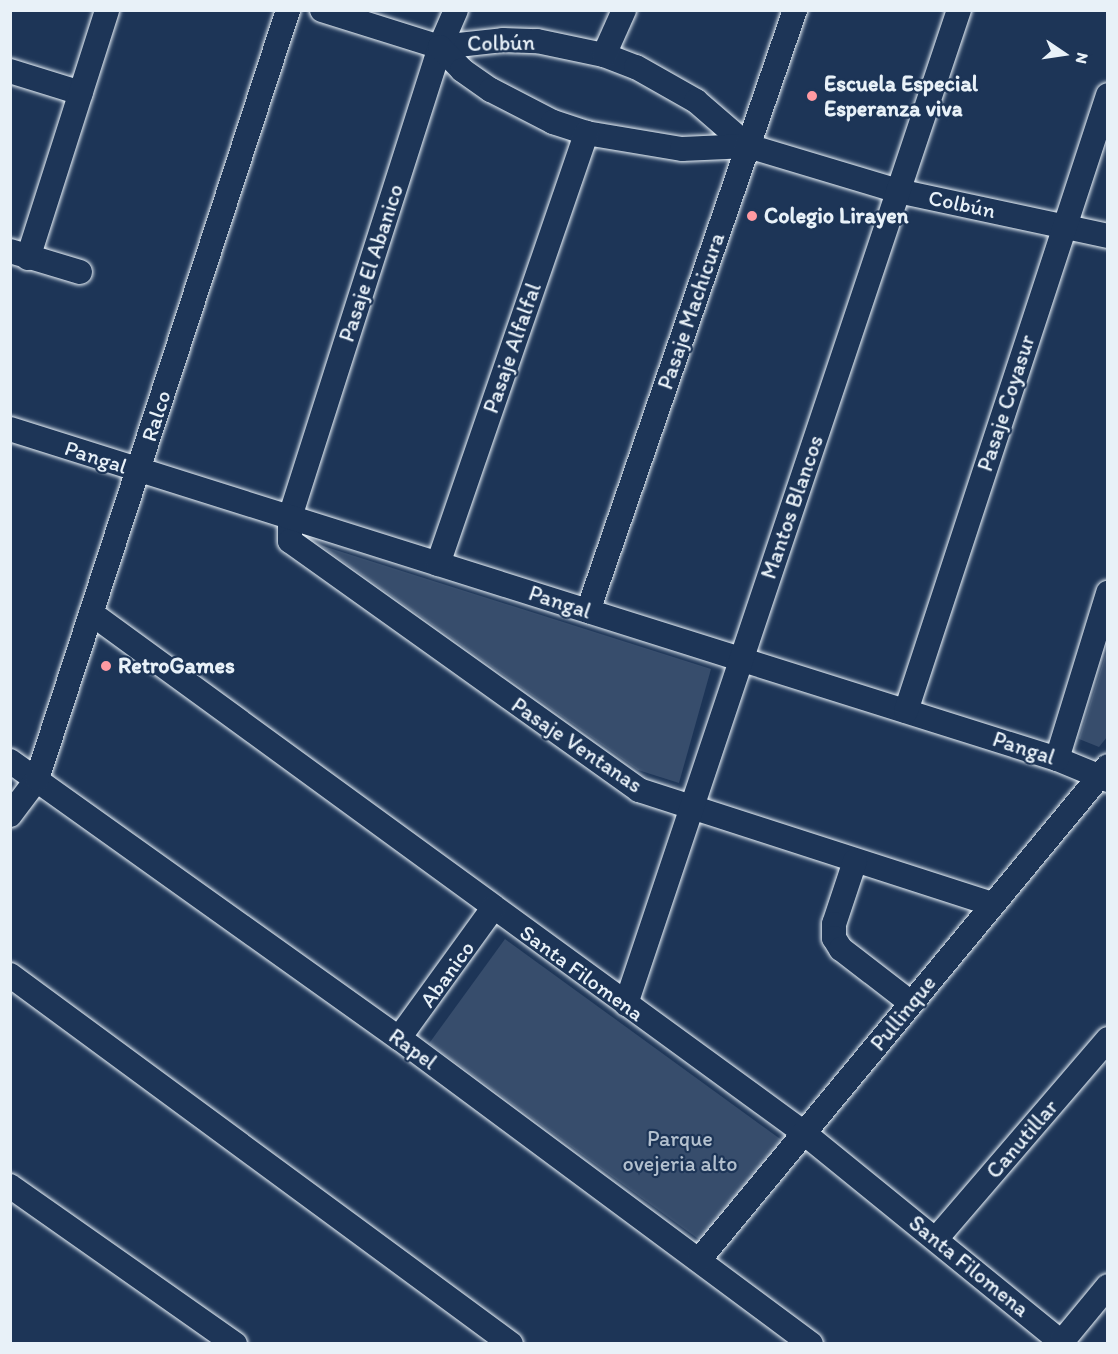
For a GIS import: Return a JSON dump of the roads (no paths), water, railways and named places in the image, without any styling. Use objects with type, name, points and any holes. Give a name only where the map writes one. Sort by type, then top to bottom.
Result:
[{"type":"street","points":[[80,272],[19,254],[81,93],[107,10]]},
{"type":"street","name":"Ralco","points":[[10,815],[37,779],[288,10]]},
{"type":"street","name":"Colbún","points":[[322,10],[440,47],[492,40],[537,41],[604,55],[677,88],[723,122],[748,146]]},
{"type":"street","name":"Pasaje El Abanico","points":[[290,517],[440,47],[456,10]]},
{"type":"street","points":[[604,55],[624,10]]},
{"type":"street","name":"Pasaje Machicura","points":[[588,611],[795,10]]},
{"type":"street","name":"Mantos Blancos","points":[[626,1004],[958,10]]},
{"type":"street","name":"Colbún","points":[[440,47],[462,70],[491,90],[553,122],[586,133],[682,149],[748,146],[898,191],[1107,236]]},
{"type":"street","points":[[10,71],[81,93]]},
{"type":"street","name":"Pasaje Coyasur","points":[[906,711],[1107,95]]},
{"type":"street","name":"Pasaje Alfalfal","points":[[438,564],[586,133]]},
{"type":"street","name":"Pangal","points":[[10,429],[1105,773]]},
{"type":"street","name":"Pasaje Ventanas","points":[[290,517],[290,541],[639,790],[992,904]]},
{"type":"street","points":[[1057,759],[1107,593]]},
{"type":"street","name":"Santa Filomena","points":[[91,613],[804,1133],[1062,1343]]},
{"type":"street","name":"Rapel","points":[[10,761],[399,1038],[811,1344]]},
{"type":"street","name":"Pullinque","points":[[699,1260],[992,904],[1105,773]]},
{"type":"street","points":[[855,861],[834,924],[834,938],[841,949],[911,1004]]},
{"type":"street","name":"Abanico","points":[[399,1038],[493,908]]},
{"type":"street","points":[[10,975],[511,1344]]},
{"type":"street","name":"Canutillar","points":[[936,1239],[1107,1039]]},
{"type":"street","points":[[10,1186],[234,1344]]},
{"type":"street","points":[[1062,1343],[1107,1286]]},
{"type":"place","name":"Escuela Especial Esperanza viva","points":[[812,96]]},
{"type":"place","name":"Colegio Lirayen","points":[[752,216]]},
{"type":"place","name":"RetroGames","points":[[106,666]]},
{"type":"park label","name":"Parque ovejeria alto","points":[[680,1150]]}]
